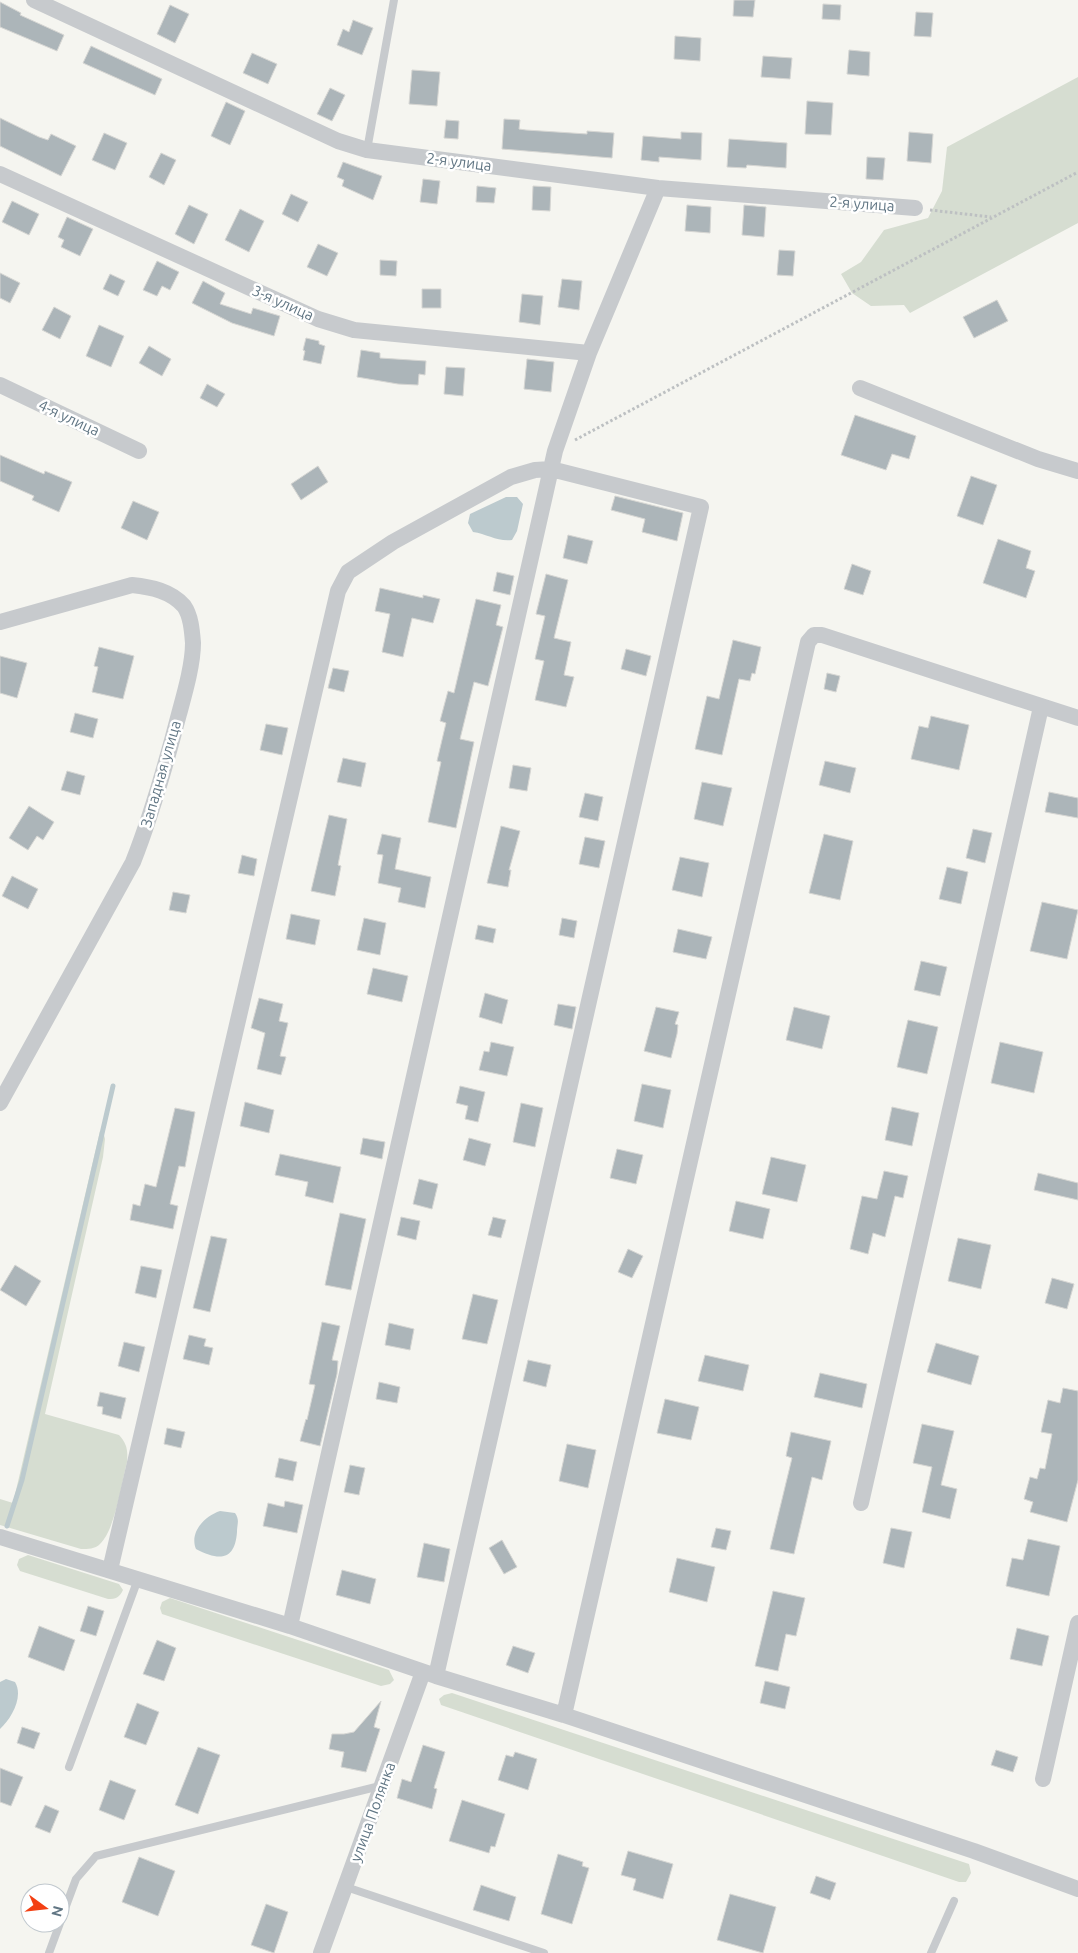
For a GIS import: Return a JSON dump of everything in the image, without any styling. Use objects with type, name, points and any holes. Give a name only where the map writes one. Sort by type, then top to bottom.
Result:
[{"type":"street","name":"2-я улица","points":[[34,0],[338,141],[367,150],[658,188],[914,208]]},
{"type":"street","name":"3-я улица","points":[[0,174],[318,319],[354,330],[589,353]]},
{"type":"street","points":[[290,1626],[555,451],[589,353],[658,188]]},
{"type":"street","name":"4-я улица","points":[[0,385],[139,451]]},
{"type":"street","points":[[860,388],[1038,459],[1078,472]]},
{"type":"street","points":[[110,1570],[338,591],[348,572],[392,542],[511,477],[535,470],[551,469]]},
{"type":"street","name":"улица Полянка","points":[[321,1953],[382,1786],[430,1674],[700,507],[551,469]]},
{"type":"street","name":"Западная улица","points":[[0,622],[132,585],[151,587],[171,595],[184,607],[191,621],[193,644],[186,689],[168,756],[149,820],[133,862],[0,1103]]},
{"type":"street","points":[[564,1715],[808,642],[814,636],[822,635],[1078,718]]},
{"type":"street","points":[[861,1503],[1041,707]]},
{"type":"street","points":[[0,1536],[290,1626],[430,1674],[564,1715],[974,1850],[1078,1889]]},
{"type":"street","points":[[1043,1779],[1078,1623]]},
{"type":"lane","points":[[367,150],[394,0]]},
{"type":"lane","points":[[70,1767],[138,1579]]},
{"type":"lane","points":[[70,1895],[76,1879],[96,1856],[382,1786]]},
{"type":"lane","points":[[346,1887],[544,1953]]},
{"type":"lane","points":[[931,1953],[954,1901]]},
{"type":"lane","points":[[49,1953],[56,1933]]},
{"type":"path","points":[[555,451],[1078,172]]},
{"type":"path","points":[[914,208],[993,218]]},
{"type":"shaded area","points":[[1078,77],[1078,223],[910,313],[904,305],[871,306],[852,293],[841,274],[861,262],[884,230],[928,218],[942,191],[947,147]]},
{"type":"shaded area","points":[[506,497],[517,497],[523,504],[517,531],[512,540],[502,540],[473,532],[468,523],[470,514]]},
{"type":"shaded area","points":[[100,1131],[103,1131],[105,1139],[103,1157],[45,1414],[119,1435],[126,1447],[127,1462],[110,1528],[98,1546],[81,1549],[0,1525],[0,1499],[13,1503]]},
{"type":"shaded area","points":[[220,1511],[235,1513],[238,1522],[236,1542],[233,1549],[224,1556],[219,1557],[196,1549],[194,1543],[200,1525],[214,1513]]},
{"type":"shaded area","points":[[28,1555],[119,1584],[123,1590],[117,1598],[108,1599],[20,1571],[17,1565],[19,1559]]},
{"type":"shaded area","points":[[170,1598],[389,1670],[394,1680],[390,1684],[381,1686],[162,1614],[160,1608],[162,1602]]},
{"type":"shaded area","points":[[6,1679],[15,1682],[18,1694],[12,1714],[0,1729],[0,1682]]},
{"type":"shaded area","points":[[452,1693],[969,1864],[971,1873],[966,1882],[959,1882],[441,1705],[439,1699],[444,1695]]},
{"type":"building","points":[[734,0],[755,0],[753,17],[733,16]]},
{"type":"building","points":[[0,2],[21,13],[20,15],[64,35],[57,51],[0,27]]},
{"type":"building","points":[[823,4],[841,5],[840,20],[822,19]]},
{"type":"building","points":[[170,5],[189,14],[175,43],[157,34]]},
{"type":"building","points":[[916,12],[933,13],[931,37],[914,36]]},
{"type":"building","points":[[353,20],[373,28],[362,55],[337,45],[343,29],[349,32]]},
{"type":"building","points":[[675,36],[701,38],[700,61],[674,59]]},
{"type":"building","points":[[91,46],[162,79],[155,95],[83,63]]},
{"type":"building","points":[[849,50],[870,52],[869,76],[847,74]]},
{"type":"building","points":[[252,53],[277,64],[268,84],[243,73]]},
{"type":"building","points":[[763,56],[792,58],[790,79],[761,77]]},
{"type":"building","points":[[412,70],[440,72],[437,106],[409,104]]},
{"type":"building","points":[[330,88],[345,95],[332,121],[317,114]]},
{"type":"building","points":[[807,101],[833,103],[831,135],[805,134]]},
{"type":"building","points":[[226,102],[245,111],[230,145],[211,136]]},
{"type":"building","points":[[0,118],[39,137],[48,140],[51,134],[76,146],[61,176],[0,146]]},
{"type":"building","points":[[504,119],[520,120],[519,129],[526,130],[587,134],[587,131],[614,133],[612,158],[502,149]]},
{"type":"building","points":[[446,120],[459,121],[458,139],[444,138]]},
{"type":"building","points":[[681,132],[702,133],[701,160],[659,157],[659,162],[641,160],[643,136],[681,139]]},
{"type":"building","points":[[909,132],[933,134],[931,163],[907,161]]},
{"type":"building","points":[[104,133],[127,143],[115,170],[92,160]]},
{"type":"building","points":[[729,139],[787,143],[786,168],[747,165],[746,168],[727,167]]},
{"type":"building","points":[[161,153],[176,160],[164,185],[149,177]]},
{"type":"building","points":[[867,157],[885,158],[883,180],[866,179]]},
{"type":"building","points":[[343,162],[382,176],[373,200],[342,186],[344,180],[337,177]]},
{"type":"building","points":[[423,179],[440,181],[437,204],[420,202]]},
{"type":"building","points":[[477,186],[496,188],[494,203],[476,202]]},
{"type":"building","points":[[533,186],[551,187],[550,211],[532,210]]},
{"type":"building","points":[[291,194],[308,202],[298,222],[282,214]]},
{"type":"building","points":[[12,201],[39,214],[29,235],[2,222]]},
{"type":"building","points":[[189,205],[208,214],[194,244],[175,234]]},
{"type":"building","points":[[687,205],[711,207],[710,233],[685,231]]},
{"type":"building","points":[[744,205],[766,207],[764,237],[742,235]]},
{"type":"building","points":[[240,209],[264,221],[249,252],[225,240]]},
{"type":"building","points":[[67,217],[93,229],[80,256],[61,247],[64,240],[58,237]]},
{"type":"building","points":[[318,244],[338,253],[327,276],[307,267]]},
{"type":"building","points":[[779,250],[795,251],[793,276],[777,275]]},
{"type":"building","points":[[380,260],[397,261],[396,276],[380,275]]},
{"type":"building","points":[[157,261],[179,272],[170,290],[162,286],[157,296],[143,290]]},
{"type":"building","points":[[0,273],[20,283],[10,303],[0,298]]},
{"type":"building","points":[[110,274],[125,281],[118,296],[103,289]]},
{"type":"building","points":[[562,279],[582,281],[579,310],[558,307]]},
{"type":"building","points":[[203,281],[225,293],[220,304],[251,314],[253,308],[280,316],[274,336],[232,323],[192,303]]},
{"type":"building","points":[[422,289],[441,289],[441,308],[422,308]]},
{"type":"building","points":[[522,294],[543,296],[540,325],[519,322]]},
{"type":"building","points":[[997,300],[1008,321],[974,338],[963,317]]},
{"type":"building","points":[[54,307],[71,316],[60,339],[42,330]]},
{"type":"building","points":[[99,325],[124,336],[111,367],[86,356]]},
{"type":"building","points":[[306,338],[319,341],[319,344],[325,346],[321,364],[303,360]]},
{"type":"building","points":[[149,346],[171,359],[162,376],[139,363]]},
{"type":"building","points":[[361,350],[380,353],[380,358],[426,361],[425,375],[419,374],[418,385],[398,384],[357,377]]},
{"type":"building","points":[[527,359],[554,362],[551,392],[524,389]]},
{"type":"building","points":[[446,367],[465,368],[463,396],[444,394]]},
{"type":"building","points":[[207,384],[225,394],[217,407],[200,398]]},
{"type":"building","points":[[855,415],[916,436],[909,459],[892,454],[886,470],[841,455]]},
{"type":"building","points":[[0,455],[44,474],[45,471],[72,482],[59,512],[32,500],[34,496],[0,481]]},
{"type":"building","points":[[318,466],[328,482],[301,500],[291,484]]},
{"type":"building","points":[[971,476],[997,485],[983,525],[957,516]]},
{"type":"building","points":[[615,496],[683,513],[677,541],[642,532],[645,519],[611,510]]},
{"type":"building","points":[[133,501],[159,512],[147,540],[121,528]]},
{"type":"building","points":[[568,535],[593,541],[587,564],[563,558]]},
{"type":"building","points":[[998,539],[1031,551],[1026,568],[1035,571],[1026,598],[983,583]]},
{"type":"building","points":[[852,564],[871,571],[863,595],[844,589]]},
{"type":"building","points":[[497,572],[514,576],[510,595],[493,591]]},
{"type":"building","points":[[546,574],[568,580],[554,638],[571,642],[564,675],[574,677],[566,707],[535,700],[544,661],[535,659],[545,616],[536,614]]},
{"type":"building","points":[[380,588],[423,598],[423,595],[440,599],[433,623],[412,618],[403,657],[382,652],[390,614],[375,611]]},
{"type":"building","points":[[476,599],[501,605],[496,625],[503,627],[488,686],[474,682],[460,739],[474,742],[456,828],[428,822],[441,762],[437,761],[446,723],[440,721],[448,691],[454,693]]},
{"type":"building","points":[[733,640],[761,647],[755,674],[752,673],[750,681],[739,679],[722,755],[695,749],[707,696],[719,699]]},
{"type":"building","points":[[99,647],[134,656],[123,699],[92,692],[98,667],[94,666]]},
{"type":"building","points":[[626,649],[651,656],[646,676],[621,669]]},
{"type":"building","points":[[0,656],[27,663],[17,698],[0,693]]},
{"type":"building","points":[[333,668],[349,671],[344,692],[328,688]]},
{"type":"building","points":[[827,673],[840,676],[836,692],[824,689]]},
{"type":"building","points":[[75,713],[98,719],[93,738],[70,732]]},
{"type":"building","points":[[931,716],[969,725],[959,770],[911,759],[919,726],[928,728]]},
{"type":"building","points":[[266,724],[288,728],[282,755],[260,750]]},
{"type":"building","points":[[343,758],[366,763],[361,787],[337,782]]},
{"type":"building","points":[[825,761],[856,768],[850,793],[819,785]]},
{"type":"building","points":[[513,765],[531,768],[527,791],[509,788]]},
{"type":"building","points":[[67,771],[85,776],[80,795],[61,790]]},
{"type":"building","points":[[702,782],[732,788],[723,826],[694,819]]},
{"type":"building","points":[[1049,792],[1078,798],[1078,818],[1045,812]]},
{"type":"building","points":[[585,793],[603,797],[598,821],[579,817]]},
{"type":"building","points":[[29,806],[54,822],[43,840],[37,836],[28,850],[9,838]]},
{"type":"building","points":[[329,815],[347,819],[338,865],[341,866],[335,896],[311,891]]},
{"type":"building","points":[[501,826],[520,831],[509,870],[511,870],[508,887],[487,883]]},
{"type":"building","points":[[973,829],[992,833],[985,863],[966,858]]},
{"type":"building","points":[[382,834],[401,838],[395,869],[431,877],[425,908],[398,902],[401,888],[378,883],[383,855],[377,854]]},
{"type":"building","points":[[824,834],[853,841],[840,900],[809,893]]},
{"type":"building","points":[[585,837],[605,841],[599,868],[579,864]]},
{"type":"building","points":[[242,855],[257,859],[254,876],[238,873]]},
{"type":"building","points":[[680,857],[709,863],[702,897],[672,890]]},
{"type":"building","points":[[947,867],[968,872],[961,904],[939,899]]},
{"type":"building","points":[[12,876],[38,889],[28,909],[2,896]]},
{"type":"building","points":[[173,892],[190,895],[186,913],[169,910]]},
{"type":"building","points":[[1042,902],[1078,910],[1067,959],[1030,951]]},
{"type":"building","points":[[291,914],[320,920],[315,945],[286,939]]},
{"type":"building","points":[[364,918],[386,923],[380,955],[357,950]]},
{"type":"building","points":[[562,918],[577,921],[574,938],[559,935]]},
{"type":"building","points":[[478,925],[496,929],[493,943],[475,939]]},
{"type":"building","points":[[678,929],[712,937],[706,959],[673,952]]},
{"type":"building","points":[[921,961],[947,967],[940,996],[914,990]]},
{"type":"building","points":[[373,968],[408,976],[402,1002],[367,994]]},
{"type":"building","points":[[485,993],[508,1000],[502,1024],[479,1017]]},
{"type":"building","points":[[259,998],[283,1004],[279,1021],[288,1023],[280,1056],[286,1057],[281,1075],[257,1069],[265,1033],[251,1028]]},
{"type":"building","points":[[558,1004],[576,1007],[572,1029],[554,1025]]},
{"type":"building","points":[[656,1007],[679,1012],[675,1024],[678,1025],[677,1034],[671,1058],[644,1051]]},
{"type":"building","points":[[794,1007],[830,1016],[822,1049],[786,1040]]},
{"type":"building","points":[[908,1020],[938,1027],[927,1074],[897,1067]]},
{"type":"building","points":[[491,1042],[514,1047],[507,1076],[479,1070],[484,1051],[489,1052]]},
{"type":"building","points":[[1000,1042],[1043,1052],[1034,1093],[991,1083]]},
{"type":"building","points":[[642,1084],[671,1090],[663,1128],[634,1121]]},
{"type":"building","points":[[460,1086],[485,1092],[478,1122],[465,1119],[468,1106],[456,1103]]},
{"type":"building","points":[[245,1102],[274,1110],[269,1133],[240,1126]]},
{"type":"building","points":[[521,1103],[543,1108],[535,1147],[513,1142]]},
{"type":"building","points":[[892,1107],[919,1113],[912,1146],[885,1140]]},
{"type":"building","points":[[175,1108],[195,1112],[185,1167],[179,1166],[170,1204],[178,1206],[173,1229],[130,1220],[133,1204],[140,1206],[145,1184],[156,1187]]},
{"type":"building","points":[[363,1138],[385,1142],[382,1159],[360,1154]]},
{"type":"building","points":[[469,1138],[491,1144],[485,1166],[463,1160]]},
{"type":"building","points":[[617,1149],[643,1155],[636,1184],[610,1178]]},
{"type":"building","points":[[280,1154],[341,1167],[333,1203],[305,1196],[308,1182],[275,1175]]},
{"type":"building","points":[[771,1157],[806,1165],[797,1202],[762,1194]]},
{"type":"building","points":[[884,1171],[908,1176],[903,1198],[895,1196],[885,1237],[873,1233],[868,1254],[850,1249],[862,1196],[877,1199]]},
{"type":"building","points":[[1038,1173],[1078,1183],[1078,1200],[1034,1190]]},
{"type":"building","points":[[419,1179],[438,1184],[432,1209],[413,1204]]},
{"type":"building","points":[[736,1201],[770,1209],[763,1239],[729,1231]]},
{"type":"building","points":[[340,1213],[366,1219],[351,1290],[325,1285]]},
{"type":"building","points":[[401,1217],[420,1221],[416,1240],[397,1235]]},
{"type":"building","points":[[493,1217],[506,1220],[501,1238],[488,1235]]},
{"type":"building","points":[[211,1236],[227,1239],[210,1312],[193,1308]]},
{"type":"building","points":[[958,1238],[991,1245],[981,1289],[948,1281]]},
{"type":"building","points":[[628,1249],[643,1256],[632,1278],[618,1272]]},
{"type":"building","points":[[15,1265],[41,1281],[26,1306],[0,1290]]},
{"type":"building","points":[[141,1266],[162,1270],[156,1298],[135,1293]]},
{"type":"building","points":[[1052,1278],[1074,1284],[1067,1309],[1045,1303]]},
{"type":"building","points":[[473,1294],[498,1300],[487,1344],[462,1339]]},
{"type":"building","points":[[322,1322],[340,1326],[332,1360],[338,1361],[337,1374],[320,1446],[300,1441],[315,1385],[309,1384]]},
{"type":"building","points":[[389,1323],[414,1329],[410,1350],[385,1345]]},
{"type":"building","points":[[189,1335],[206,1339],[204,1346],[213,1348],[209,1365],[183,1359]]},
{"type":"building","points":[[124,1342],[145,1347],[139,1372],[118,1366]]},
{"type":"building","points":[[936,1343],[979,1356],[971,1385],[927,1372]]},
{"type":"building","points":[[705,1355],[749,1365],[743,1391],[698,1381]]},
{"type":"building","points":[[528,1360],[551,1365],[546,1387],[523,1381]]},
{"type":"building","points":[[820,1373],[867,1384],[862,1408],[814,1397]]},
{"type":"building","points":[[379,1382],[400,1387],[397,1403],[376,1399]]},
{"type":"building","points":[[1063,1388],[1078,1391],[1078,1480],[1067,1522],[1030,1512],[1033,1502],[1024,1499],[1030,1477],[1037,1479],[1040,1468],[1045,1469],[1052,1434],[1041,1432],[1048,1400],[1060,1403]]},
{"type":"building","points":[[100,1392],[126,1398],[121,1419],[102,1414],[103,1407],[97,1406]]},
{"type":"building","points":[[665,1399],[699,1407],[691,1440],[657,1433]]},
{"type":"building","points":[[922,1424],[954,1431],[941,1485],[957,1489],[950,1519],[922,1512],[932,1467],[913,1463]]},
{"type":"building","points":[[167,1428],[185,1432],[181,1448],[164,1444]]},
{"type":"building","points":[[791,1432],[831,1441],[822,1480],[812,1477],[794,1554],[770,1549],[792,1458],[786,1456]]},
{"type":"building","points":[[567,1444],[596,1450],[588,1488],[559,1481]]},
{"type":"building","points":[[279,1458],[297,1462],[293,1481],[275,1477]]},
{"type":"building","points":[[350,1465],[365,1468],[359,1495],[344,1492]]},
{"type":"building","points":[[285,1501],[303,1505],[297,1533],[263,1526],[268,1503],[284,1507]]},
{"type":"building","points":[[716,1528],[731,1531],[726,1550],[711,1547]]},
{"type":"building","points":[[891,1528],[912,1532],[904,1568],[883,1563]]},
{"type":"building","points":[[1028,1539],[1060,1546],[1049,1596],[1006,1586],[1012,1558],[1023,1560]]},
{"type":"building","points":[[502,1540],[517,1567],[504,1574],[489,1548]]},
{"type":"building","points":[[424,1543],[450,1549],[444,1582],[417,1577]]},
{"type":"building","points":[[677,1558],[715,1567],[707,1602],[669,1592]]},
{"type":"building","points":[[342,1570],[376,1579],[370,1604],[336,1595]]},
{"type":"building","points":[[773,1591],[805,1598],[796,1636],[786,1634],[778,1671],[755,1666]]},
{"type":"building","points":[[88,1606],[104,1611],[96,1636],[80,1631]]},
{"type":"building","points":[[39,1626],[75,1640],[64,1671],[28,1657]]},
{"type":"building","points":[[1017,1628],[1049,1636],[1042,1666],[1010,1659]]},
{"type":"building","points":[[157,1640],[176,1648],[164,1681],[143,1674]]},
{"type":"building","points":[[513,1646],[535,1653],[528,1673],[506,1665]]},
{"type":"building","points":[[765,1681],[790,1687],[785,1709],[760,1703]]},
{"type":"building","points":[[381,1701],[374,1727],[380,1729],[366,1772],[341,1767],[344,1752],[329,1749],[332,1734],[354,1732]]},
{"type":"building","points":[[137,1703],[159,1712],[146,1745],[124,1737]]},
{"type":"building","points":[[22,1727],[40,1733],[34,1749],[17,1743]]},
{"type":"building","points":[[423,1745],[445,1752],[434,1788],[437,1789],[432,1809],[397,1798],[402,1779],[411,1782]]},
{"type":"building","points":[[198,1747],[220,1755],[198,1814],[175,1805]]},
{"type":"building","points":[[996,1750],[1018,1757],[1013,1772],[991,1765]]},
{"type":"building","points":[[515,1752],[537,1759],[528,1790],[498,1780],[506,1755],[513,1757]]},
{"type":"building","points":[[0,1768],[23,1777],[11,1806],[0,1802]]},
{"type":"building","points":[[110,1780],[136,1790],[124,1820],[99,1810]]},
{"type":"building","points":[[462,1800],[505,1814],[495,1847],[491,1846],[489,1853],[449,1841]]},
{"type":"building","points":[[45,1805],[59,1811],[50,1833],[35,1827]]},
{"type":"building","points":[[628,1851],[673,1864],[663,1899],[633,1890],[636,1879],[621,1875]]},
{"type":"building","points":[[558,1854],[583,1862],[582,1866],[589,1868],[572,1924],[541,1914]]},
{"type":"building","points":[[139,1857],[175,1871],[158,1916],[122,1902]]},
{"type":"building","points":[[816,1876],[836,1883],[830,1900],[810,1893]]},
{"type":"building","points":[[481,1885],[516,1897],[509,1921],[473,1910]]},
{"type":"building","points":[[730,1894],[776,1907],[763,1953],[717,1940]]},
{"type":"building","points":[[266,1904],[288,1912],[274,1953],[251,1945]]},
{"type":"waterway","points":[[7,1526],[22,1480],[113,1086]]}]
